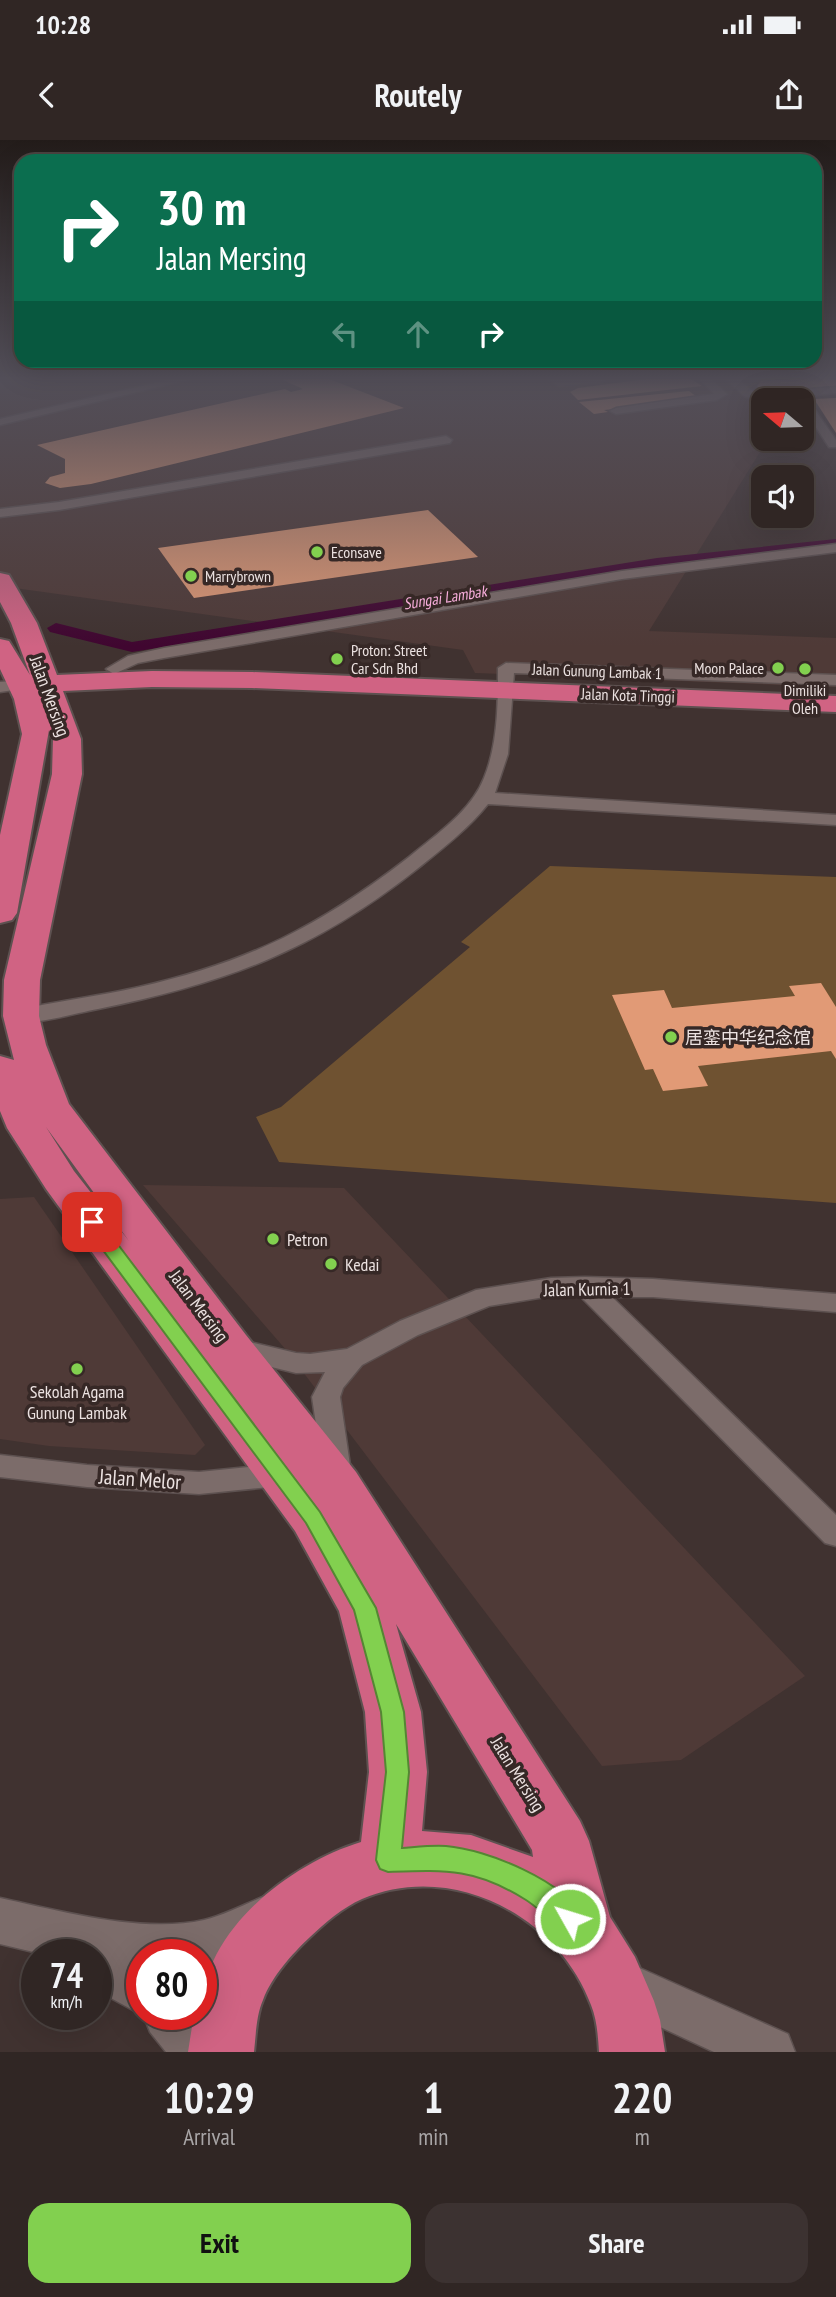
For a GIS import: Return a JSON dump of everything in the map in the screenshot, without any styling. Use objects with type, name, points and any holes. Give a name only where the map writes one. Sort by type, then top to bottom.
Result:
[{"type":"highway","name":"Jalan Mersing","points":[[0,580],[26,630],[19,683],[67,738],[67,774],[22,980],[21,1016],[27,1045],[51,1106],[230,1348],[339,1486],[559,1841],[597,1956]]},
{"type":"highway","points":[[26,630],[53,656],[109,669]]},
{"type":"highway","name":"Jalan Mersing","points":[[0,647],[34,716],[36,734],[0,913]]},
{"type":"highway","name":"Jalan Kota Tinggi","points":[[19,683],[109,669],[289,675],[420,687]]},
{"type":"highway","name":"Jalan Kota Tinggi","points":[[19,683],[152,678],[252,680],[836,704]]},
{"type":"highway","points":[[67,738],[83,710],[99,695],[121,687],[252,680]]},
{"type":"highway","name":"Jalan Mersing","points":[[0,1067],[27,1128],[60,1180],[313,1517],[365,1608],[393,1712],[398,1772],[388,1860]]},
{"type":"highway","points":[[221,2052],[229,2004],[254,1952],[292,1909],[337,1877],[388,1860],[448,1858],[505,1873],[557,1905],[597,1956],[626,2011],[632,2052]]},
{"type":"street","points":[[0,513],[59,506],[280,468]]},
{"type":"street","points":[[109,669],[133,659],[164,653],[622,575],[836,548]]},
{"type":"street","name":"Jalan Gunung Lambak 1","points":[[507,690],[506,668],[836,680]]},
{"type":"street","points":[[21,1016],[174,984],[233,967],[268,954],[332,918],[381,886],[448,834],[481,799],[493,781],[507,690]]},
{"type":"street","points":[[481,799],[836,820]]},
{"type":"street","points":[[585,1286],[836,1534]]},
{"type":"street","name":"Jalan Kurnia 1","points":[[230,1348],[296,1363],[310,1364],[352,1358],[409,1328],[485,1297],[551,1287],[653,1288],[836,1303]]},
{"type":"street","points":[[339,1486],[326,1397],[331,1384],[352,1358]]},
{"type":"street","name":"Jalan Melor","points":[[0,1466],[87,1476],[199,1483],[281,1475]]},
{"type":"street","points":[[22,1926],[162,1948],[203,1945],[292,1909]]},
{"type":"street","points":[[22,1926],[50,1939]]},
{"type":"street","points":[[597,1956],[769,2052]]},
{"type":"street","points":[[181,2030],[198,2052]]},
{"type":"shaded area","points":[[0,468],[750,468],[649,631],[836,638],[836,687],[475,673],[463,650],[0,586]]},
{"type":"shaded area","points":[[550,866],[836,877],[836,1203],[279,1162],[256,1117],[281,1107],[470,947],[461,942]]},
{"type":"shaded area","points":[[143,1185],[344,1188],[805,1676],[681,1760],[602,1766],[287,1351]]},
{"type":"shaded area","name":"Sekolah Agama Gunung Lambak","points":[[34,1197],[205,1445],[195,1455],[49,1446],[0,1439],[0,1199]]},
{"type":"building","points":[[65,468],[156,468],[91,484],[60,488],[45,483],[50,477],[65,473]]},
{"type":"building","name":"Econsave","points":[[428,510],[478,557],[194,598],[158,548]]},
{"type":"building","points":[[821,983],[836,1007],[836,1059],[831,1051],[698,1066],[708,1086],[663,1091],[653,1069],[645,1070],[612,995],[664,990],[672,1008],[795,996],[789,986]]},
{"type":"waterway","name":"Sungai Lambak","points":[[56,628],[132,647],[657,563],[836,544]]},
{"type":"place","name":"Econsave","points":[[317,552]]},
{"type":"place","name":"Marrybrown","points":[[191,576]]},
{"type":"place","name":"Proton: Street Car Sdn Bhd","points":[[337,659]]},
{"type":"place","name":"Moon Palace","points":[[778,668]]},
{"type":"place","name":"Dimiliki Oleh","points":[[805,669]]},
{"type":"place","name":"居銮中华纪念馆","points":[[671,1037]]},
{"type":"place","name":"Petron","points":[[273,1239]]},
{"type":"place","name":"Kedai","points":[[331,1264]]},
{"type":"place","name":"Sekolah Agama Gunung Lambak","points":[[77,1369]]},
{"type":"route","points":[[92,1222],[313,1517],[365,1608],[393,1712],[398,1772],[388,1860],[448,1858],[505,1873],[557,1905],[570,1919]]}]
